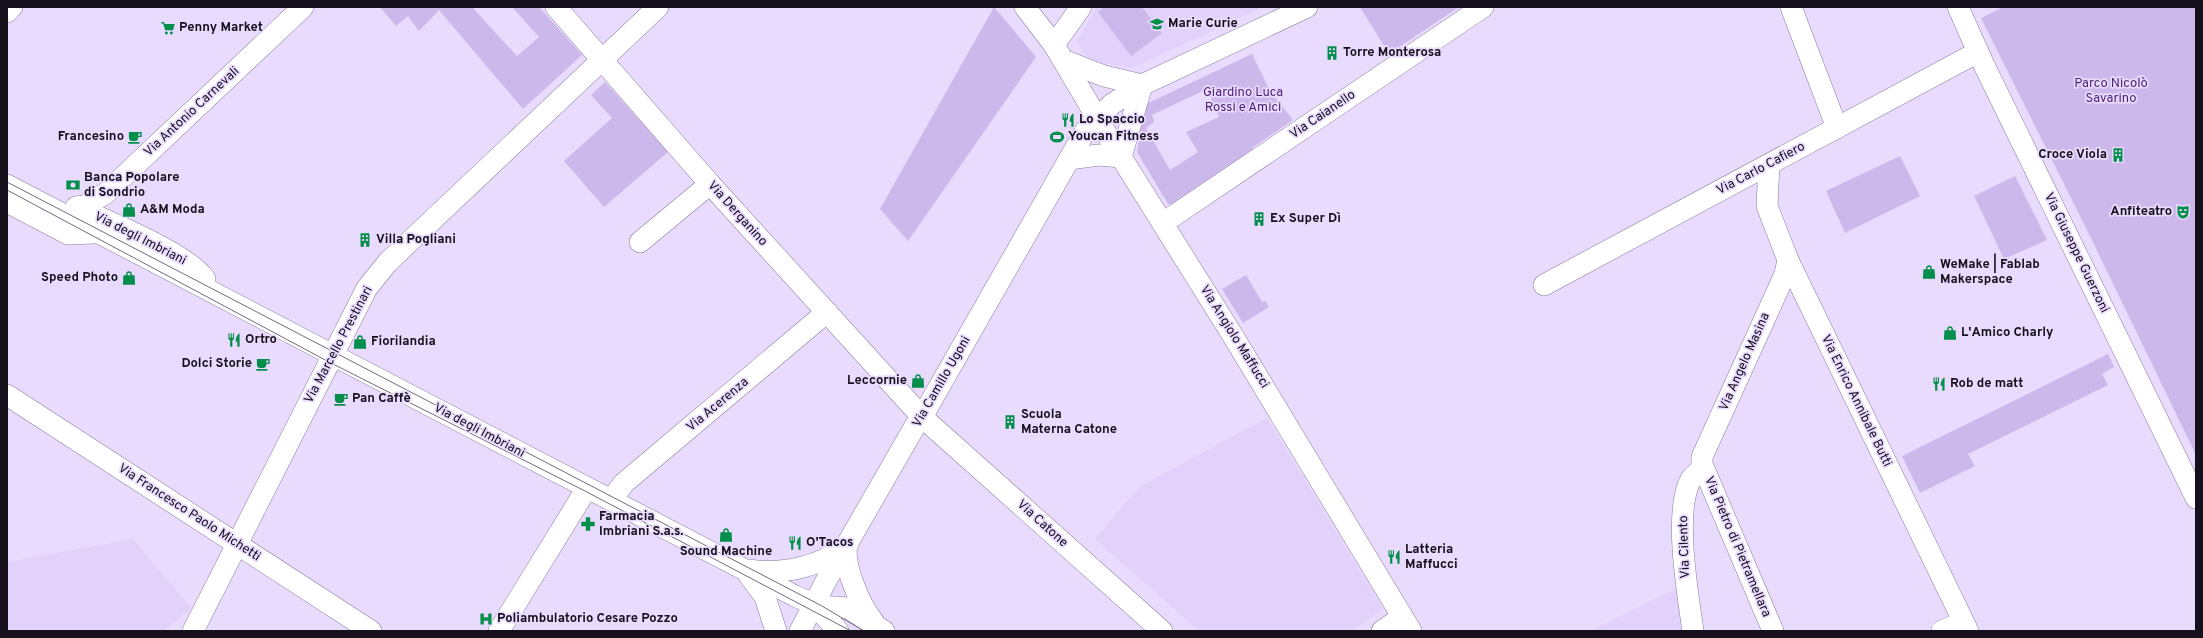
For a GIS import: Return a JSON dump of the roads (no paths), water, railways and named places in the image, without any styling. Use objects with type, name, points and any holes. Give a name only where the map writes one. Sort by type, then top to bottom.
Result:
[{"type":"street","points":[[7,12],[12,7]]},
{"type":"street","name":"Via Antonio Carnevali","points":[[76,207],[85,206],[106,192],[303,7]]},
{"type":"street","name":"Via Derganino","points":[[556,7],[710,184],[922,417]]},
{"type":"street","name":"Via Marcello Prestinari","points":[[193,631],[366,288],[388,262],[658,7]]},
{"type":"street","name":"Via Angiolo Maffucci","points":[[1025,7],[1059,52],[1096,117],[1163,223],[1392,598],[1406,624]]},
{"type":"street","points":[[1069,159],[1099,155],[1121,157],[1142,85],[1104,76],[1059,52],[1081,7]]},
{"type":"street","name":"Via Camillo Ugoni","points":[[800,631],[849,541],[915,426],[922,417],[1087,128],[1096,117],[1112,104],[1142,85],[1307,7]]},
{"type":"street","name":"Via Caianello","points":[[1163,223],[1483,7]]},
{"type":"street","points":[[1791,7],[1837,128]]},
{"type":"street","name":"Via Giuseppe Guerzoni","points":[[1958,7],[1978,52],[2196,498]]},
{"type":"street","name":"Via Carlo Cafiero","points":[[1544,285],[1978,52]]},
{"type":"street","name":"Via Enrico Annibale Butti","points":[[1769,164],[1767,206],[1788,260],[1965,626]]},
{"type":"street","points":[[640,242],[710,184]]},
{"type":"street","name":"Via degli Imbriani","points":[[7,186],[736,566],[814,604],[848,608],[882,630]]},
{"type":"street","name":"Via degli Imbriani","points":[[7,202],[68,234],[92,232],[102,235]]},
{"type":"street","name":"Via degli Imbriani","points":[[44,204],[54,207],[76,207],[117,225],[181,259],[200,273],[212,290],[221,297]]},
{"type":"street","name":"Via Angelo Masina","points":[[1702,466],[1702,457],[1752,343],[1785,274],[1788,260]]},
{"type":"street","name":"Via Acerenza","points":[[611,500],[624,483],[828,312]]},
{"type":"street","name":"Via Francesco Paolo Michetti","points":[[7,395],[371,631]]},
{"type":"street","name":"Via Catone","points":[[922,417],[1162,631]]},
{"type":"street","name":"Via Cilento","points":[[1693,631],[1687,588],[1683,518],[1687,489],[1692,478],[1702,466]]},
{"type":"street","name":"Via Pietro di Pietramellara","points":[[1702,466],[1773,631]]},
{"type":"street","points":[[499,631],[587,488]]},
{"type":"street","name":"Via degli Imbriani","points":[[736,566],[756,571],[792,569],[832,555],[849,541]]},
{"type":"street","name":"Via degli Imbriani","points":[[849,541],[845,555],[856,590],[866,613],[882,630]]},
{"type":"street","name":"Via degli Imbriani","points":[[736,566],[750,576],[762,591],[776,631]]},
{"type":"street","name":"Via degli Imbriani","points":[[814,604],[838,631]]},
{"type":"street","points":[[1382,631],[1406,624]]},
{"type":"street","points":[[1942,631],[1965,626]]},
{"type":"tram line","points":[[7,182],[822,606],[864,631]]},
{"type":"tram line","points":[[7,190],[329,362],[585,491],[851,631]]},
{"type":"place","name":"Marie Curie","points":[[1157,24]]},
{"type":"place","name":"Penny Market","points":[[168,28]]},
{"type":"place","name":"Torre Monterosa","points":[[1332,53]]},
{"type":"place","name":"Lo Spaccio","points":[[1068,120]]},
{"type":"place","name":"Francesino","points":[[135,137]]},
{"type":"place","name":"Youcan Fitness","points":[[1057,137]]},
{"type":"place","name":"Croce Viola","points":[[2118,155]]},
{"type":"place","name":"Banca Popolare di Sondrio","points":[[73,185]]},
{"type":"place","name":"A&M Moda","points":[[129,210]]},
{"type":"place","name":"Anfiteatro","points":[[2183,212]]},
{"type":"place","name":"Ex Super Dì","points":[[1259,219]]},
{"type":"place","name":"Villa Pogliani","points":[[365,240]]},
{"type":"place","name":"WeMake | Fablab Makerspace","points":[[1929,272]]},
{"type":"place","name":"Speed Photo","points":[[129,278]]},
{"type":"place","name":"L'Amico Charly","points":[[1950,333]]},
{"type":"place","name":"Ortro","points":[[234,340]]},
{"type":"place","name":"Fiorilandia","points":[[360,342]]},
{"type":"place","name":"Dolci Storie","points":[[263,364]]},
{"type":"place","name":"Leccornie","points":[[918,381]]},
{"type":"place","name":"Rob de matt","points":[[1939,384]]},
{"type":"place","name":"Pan Caffè","points":[[341,399]]},
{"type":"place","name":"Scuola Materna Catone","points":[[1010,422]]},
{"type":"place","name":"Farmacia Imbriani S.a.s.","points":[[588,524]]},
{"type":"place","name":"Sound Machine","points":[[726,535]]},
{"type":"place","name":"O'Tacos","points":[[795,543]]},
{"type":"place","name":"Latteria Maffucci","points":[[1394,557]]},
{"type":"place","name":"Poliambulatorio Cesare Pozzo","points":[[486,619]]},
{"type":"park label","name":"Parco Nicolò Savarino","points":[[2111,92]]},
{"type":"park label","name":"Giardino Luca Rossi e Amici","points":[[1243,100]]}]
